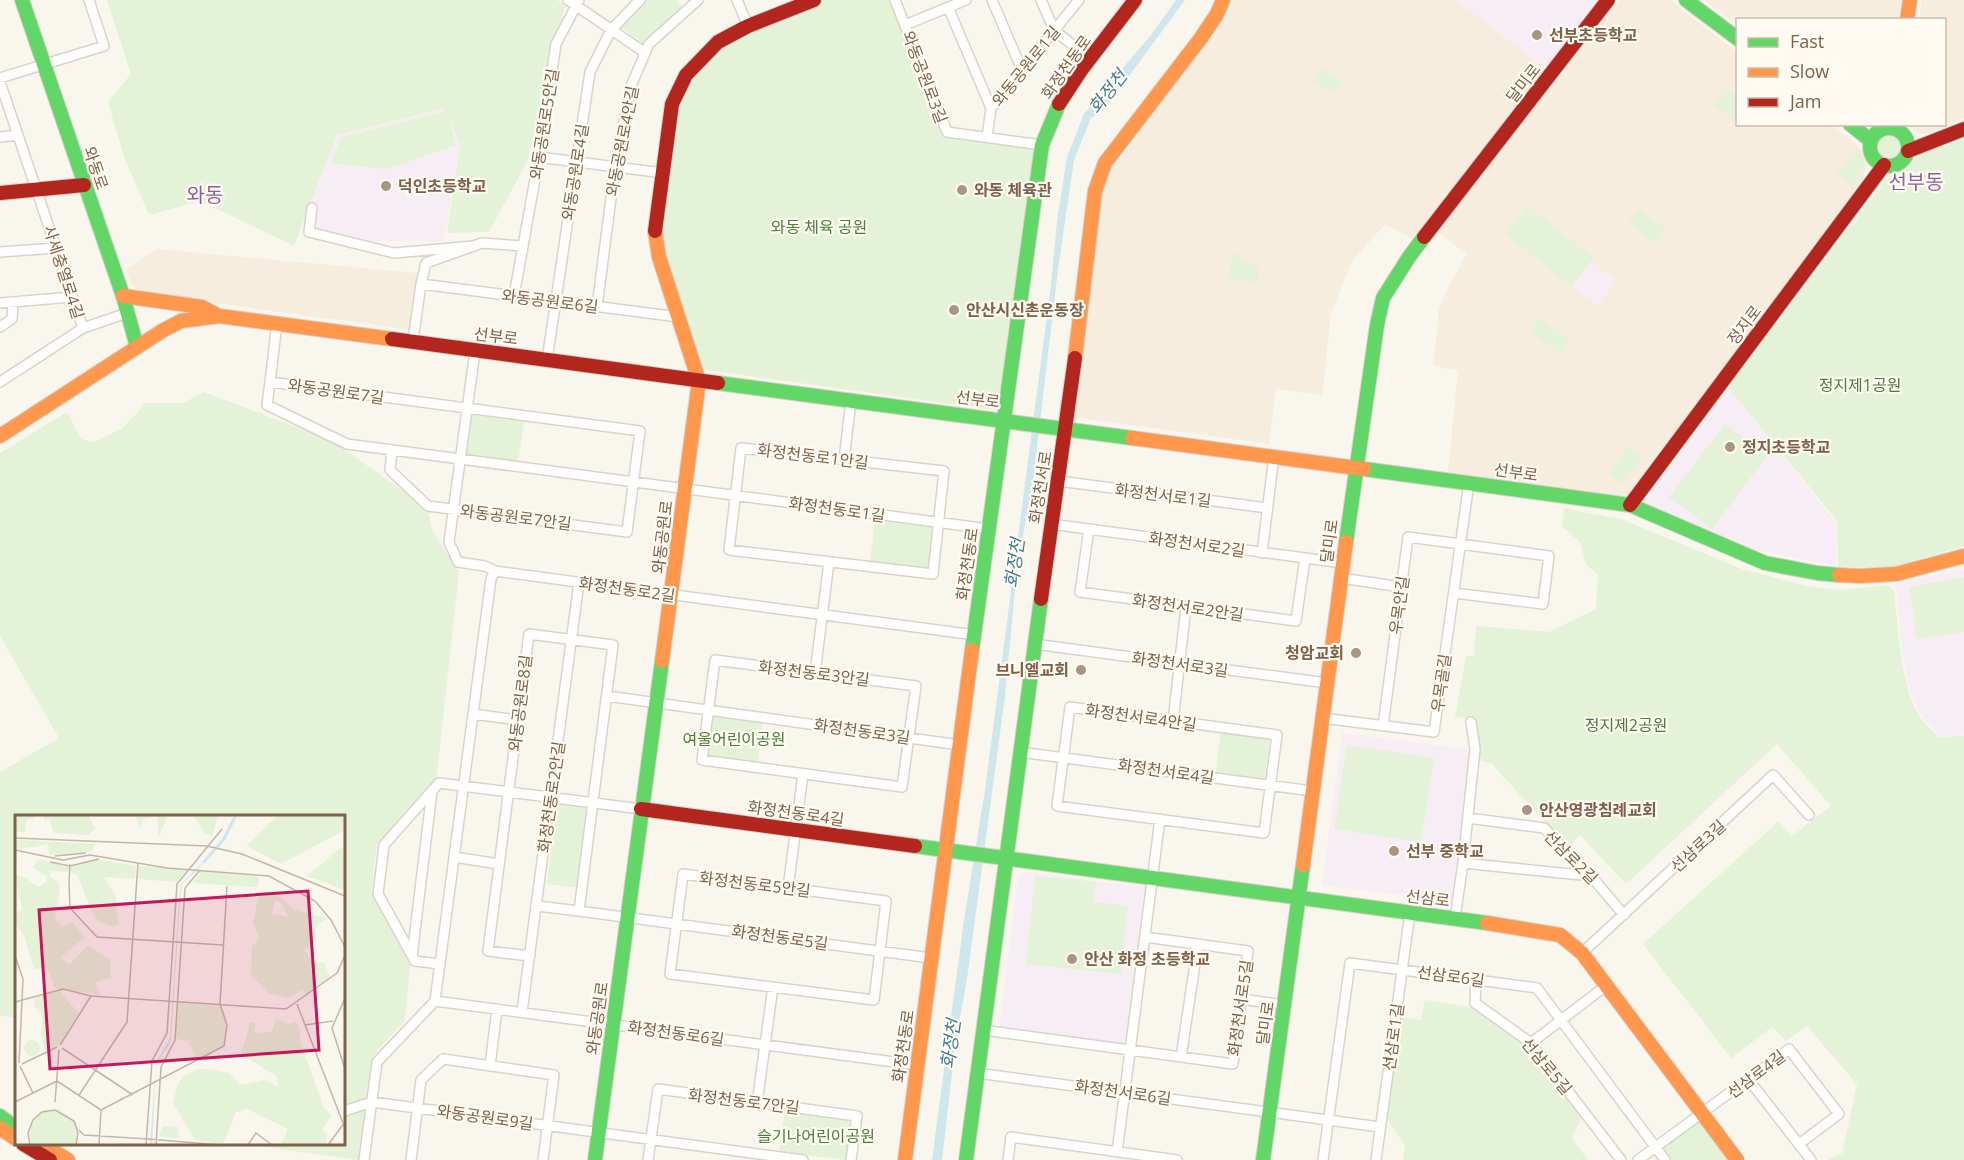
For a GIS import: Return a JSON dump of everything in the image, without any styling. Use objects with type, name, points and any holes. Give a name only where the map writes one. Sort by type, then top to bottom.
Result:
[{"type":"street","name":"와동로","points":[[22,0],[138,346]]},
{"type":"street","points":[[0,80],[104,46],[88,0]]},
{"type":"street","name":"와동공원로4길","points":[[547,360],[590,72],[611,30],[640,0]]},
{"type":"street","name":"와동공원로4안길","points":[[597,307],[615,167],[631,86],[649,44],[698,0]]},
{"type":"street","points":[[737,0],[748,26]]},
{"type":"street","name":"와동공원로","points":[[596,1160],[699,381],[659,257],[655,228],[672,104],[686,75],[718,42],[748,26],[814,0]]},
{"type":"street","name":"와동공원로3길","points":[[895,0],[947,132],[1042,145]]},
{"type":"street","points":[[905,25],[966,0]]},
{"type":"street","points":[[993,0],[1022,70]]},
{"type":"street","points":[[1041,0],[1054,30],[1090,59]]},
{"type":"street","name":"와동공원로1길","points":[[987,137],[991,108],[1079,0]]},
{"type":"street","name":"화정천동로","points":[[905,1160],[1042,145],[1055,109],[1135,0]]},
{"type":"street","name":"화정천서로","points":[[966,1160],[1034,644],[1066,428],[1094,198],[1105,163],[1201,38],[1217,14],[1223,0]]},
{"type":"street","name":"달미로","points":[[1263,1160],[1356,467],[1383,298],[1409,257],[1608,0]]},
{"type":"street","points":[[1686,0],[1736,38]]},
{"type":"street","points":[[1907,18],[1910,0]]},
{"type":"street","points":[[574,2],[644,52]]},
{"type":"street","name":"와동공원로5안길","points":[[514,296],[539,157],[556,44],[574,2]]},
{"type":"street","points":[[948,8],[991,108]]},
{"type":"street","name":"사세충열로4길","points":[[0,80],[83,328],[0,382]]},
{"type":"street","points":[[1852,126],[1871,141]]},
{"type":"street","points":[[1908,151],[1906,136],[1891,126],[1878,131],[1871,141],[1872,156],[1877,162],[1892,166],[1899,163],[1908,151],[1964,129]]},
{"type":"street","points":[[0,136],[18,135]]},
{"type":"street","points":[[539,157],[663,173]]},
{"type":"street","name":"정지로","points":[[1630,504],[1884,165]]},
{"type":"street","points":[[0,193],[84,185]]},
{"type":"street","points":[[312,208],[309,231],[394,253],[474,246]]},
{"type":"street","points":[[413,341],[426,263],[482,243],[523,246]]},
{"type":"street","points":[[0,252],[56,248]]},
{"type":"street","name":"와동공원로6길","points":[[421,285],[679,317]]},
{"type":"street","points":[[123,296],[202,307],[219,316]]},
{"type":"street","points":[[0,303],[72,297]]},
{"type":"street","points":[[0,327],[12,319],[13,302]]},
{"type":"street","points":[[83,328],[127,313]]},
{"type":"street","name":"선부로","points":[[0,436],[138,346],[181,321],[219,316],[1630,504],[1765,563],[1817,573],[1860,576],[1896,574],[1964,555]]},
{"type":"street","points":[[270,382],[277,323]]},
{"type":"street","points":[[453,509],[475,351]]},
{"type":"street","name":"와동공원로7길","points":[[633,483],[640,431],[270,382],[267,405],[347,444],[633,483],[684,489]]},
{"type":"street","points":[[844,460],[851,400]]},
{"type":"street","name":"화정천동로1안길","points":[[741,448],[844,460],[944,471],[933,574],[729,550],[741,448]]},
{"type":"street","name":"와동공원로7안길","points":[[392,450],[390,470],[428,506],[627,532],[633,483]]},
{"type":"street","points":[[1262,553],[1274,456]]},
{"type":"street","name":"화정천서로1길","points":[[1058,481],[1268,508]]},
{"type":"street","name":"우목골길","points":[[1322,718],[1434,732],[1469,483]]},
{"type":"street","name":"화정천동로1길","points":[[684,489],[989,529]]},
{"type":"street","name":"화정천동로2길","points":[[453,509],[449,542],[458,562],[484,566],[495,571],[975,634]]},
{"type":"street","name":"화정천서로2길","points":[[1051,524],[1343,563]]},
{"type":"street","name":"화정천서로2안길","points":[[1089,529],[1080,592],[1186,607],[1296,621],[1305,558]]},
{"type":"street","name":"우목안길","points":[[1383,726],[1408,537],[1461,544]]},
{"type":"street","points":[[1454,593],[1544,604],[1549,556],[1461,544]]},
{"type":"street","points":[[815,673],[829,562]]},
{"type":"street","points":[[364,1160],[377,1062],[435,1001],[491,579],[495,571]]},
{"type":"street","points":[[1341,578],[1401,587]]},
{"type":"street","name":"화정천동로2안길","points":[[522,1012],[579,582]]},
{"type":"street","points":[[1173,721],[1186,607]]},
{"type":"street","name":"와동공원로8길","points":[[530,956],[488,951],[529,634],[614,645],[579,911]]},
{"type":"street","name":"화정천서로3길","points":[[1034,644],[1327,683]]},
{"type":"street","name":"화정천동로3안길","points":[[715,660],[916,686],[902,787],[702,760],[708,710],[715,660]]},
{"type":"street","name":"화정천동로3길","points":[[607,696],[960,745]]},
{"type":"street","name":"화정천서로4안길","points":[[1070,707],[1173,721],[1277,735],[1264,833],[1057,806],[1070,707]]},
{"type":"street","points":[[473,714],[518,720]]},
{"type":"street","points":[[1455,918],[1475,749],[1471,722]]},
{"type":"street","name":"화정천서로4길","points":[[1020,752],[1312,790]]},
{"type":"street","points":[[788,888],[803,774]]},
{"type":"street","name":"선삼로3길","points":[[1582,953],[1773,775],[1809,815]]},
{"type":"street","points":[[440,964],[415,961],[378,894],[384,845],[439,783],[641,809]]},
{"type":"street","points":[[412,956],[432,791]]},
{"type":"street","name":"화정천동로4길","points":[[641,809],[961,852]]},
{"type":"street","name":"선삼로2길","points":[[1468,818],[1544,828],[1591,876],[1624,915]]},
{"type":"street","points":[[1117,1152],[1161,819]]},
{"type":"street","name":"선삼로","points":[[961,852],[1455,918],[1560,935],[1582,953],[1737,1160]]},
{"type":"street","points":[[454,857],[499,864]]},
{"type":"street","points":[[1463,863],[1591,876]]},
{"type":"street","name":"화정천동로5안길","points":[[683,874],[886,901],[874,1000],[670,974],[677,924],[683,874]]},
{"type":"street","points":[[537,906],[628,917]]},
{"type":"street","name":"선삼로1길","points":[[1376,1160],[1410,913]]},
{"type":"street","name":"화정천동로5길","points":[[628,917],[932,958]]},
{"type":"street","name":"화정천서로5길","points":[[983,1030],[1233,1064],[1248,951],[1145,937]]},
{"type":"street","points":[[1181,1057],[1198,944]]},
{"type":"street","name":"선삼로6길","points":[[1323,1160],[1350,963],[1537,988],[1665,1160]]},
{"type":"street","name":"선삼로5길","points":[[1476,980],[1475,1003],[1531,1043],[1621,1160]]},
{"type":"street","points":[[1531,1043],[1607,986]]},
{"type":"street","points":[[757,1103],[773,987]]},
{"type":"street","points":[[1241,999],[1284,1005]]},
{"type":"street","name":"화정천동로6길","points":[[435,1001],[917,1065]]},
{"type":"street","points":[[489,1066],[497,1009]]},
{"type":"street","name":"선삼로4길","points":[[1638,1160],[1704,1114],[1789,1049],[1839,1114],[1799,1144]]},
{"type":"street","points":[[411,1160],[421,1080],[443,1059],[555,1075],[543,1160]]},
{"type":"street","name":"화정천서로6길","points":[[977,1073],[1380,1127]]},
{"type":"street","points":[[1749,1080],[1811,1160]]},
{"type":"street","name":"화정천동로7안길","points":[[648,1160],[658,1089],[857,1116],[851,1160]]},
{"type":"street","points":[[345,1111],[372,1102]]},
{"type":"street","name":"와동공원로9길","points":[[372,1102],[803,1160]]},
{"type":"street","points":[[0,1116],[15,1127]]},
{"type":"street","points":[[0,1128],[15,1138]]},
{"type":"street","points":[[1008,1160],[1011,1137],[1177,1160]]},
{"type":"street","points":[[26,1145],[50,1160]]},
{"type":"street","points":[[44,1145],[68,1160]]},
{"type":"shaded area","points":[[1233,0],[1456,0],[1546,69],[1412,239],[1385,224],[1352,261],[1331,313],[1322,395],[1276,389],[1269,444],[1073,417],[1102,196],[1109,175],[1232,5]]},
{"type":"shaded area","name":"선부초등학교","points":[[1456,0],[1601,0],[1546,69]]},
{"type":"shaded area","points":[[1619,0],[1670,0],[1736,51],[1736,126],[1833,126],[1855,143],[1863,152],[1868,165],[1862,181],[1626,499],[1448,472],[1458,371],[1433,365],[1439,309],[1467,254],[1437,232]]},
{"type":"shaded area","points":[[1704,0],[1901,0],[1898,18],[1736,18],[1736,23]]},
{"type":"shaded area","points":[[1922,0],[1964,0],[1964,118],[1946,126],[1946,18],[1919,18]]},
{"type":"shaded area","name":"덕인초등학교","points":[[445,108],[460,145],[444,241],[374,241],[303,226],[337,135]]},
{"type":"shaded area","points":[[1908,126],[1946,126],[1927,134],[1919,134]]},
{"type":"shaded area","points":[[157,249],[417,273],[411,330],[141,293],[131,284],[126,269]]},
{"type":"shaded area","points":[[1591,261],[1617,281],[1598,306],[1572,285]]},
{"type":"shaded area","name":"정지초등학교","points":[[1728,387],[1836,523],[1836,566],[1756,550],[1642,505]]},
{"type":"shaded area","points":[[1964,569],[1964,735],[1941,736],[1924,720],[1910,692],[1902,653],[1896,584]]},
{"type":"shaded area","name":"선부 중학교","points":[[1342,733],[1474,750],[1454,902],[1322,885]]},
{"type":"shaded area","name":"안산 화정 초등학교","points":[[1025,872],[1146,887],[1126,1045],[999,1029],[1018,877]]},
{"type":"green space","points":[[107,0],[557,0],[565,5],[527,162],[489,232],[447,233],[460,145],[448,116],[456,145],[386,169],[331,163],[341,137],[445,111],[444,108],[337,135],[294,246],[200,201],[149,215],[124,157],[108,102],[131,74]]},
{"type":"green space","points":[[639,0],[678,0],[683,9],[647,44],[644,44],[622,28]]},
{"type":"green space","name":"와동 체육 공원","points":[[821,0],[889,0],[944,134],[1039,150],[1002,411],[691,368],[661,238],[661,208],[680,105],[688,82],[710,52],[737,36]]},
{"type":"green space","points":[[1321,67],[1344,82],[1334,95],[1312,80]]},
{"type":"green space","points":[[1725,87],[1736,95],[1736,122],[1712,104]]},
{"type":"green space","points":[[1889,135],[1898,138],[1901,147],[1898,156],[1889,159],[1880,156],[1877,147],[1880,138]]},
{"type":"green space","name":"정지제1공원","points":[[1964,140],[1964,546],[1892,567],[1838,567],[1837,521],[1728,387],[1888,177],[1905,169],[1920,152]]},
{"type":"green space","points":[[1855,148],[1864,162],[1862,172],[1852,186],[1836,173]]},
{"type":"green space","points":[[1527,205],[1555,227],[1548,237],[1556,228],[1594,258],[1571,286],[1505,234]]},
{"type":"green space","points":[[1639,209],[1667,230],[1656,244],[1628,223]]},
{"type":"green space","points":[[1232,252],[1259,269],[1257,283],[1229,279]]},
{"type":"green space","points":[[1540,317],[1570,340],[1560,354],[1530,331]]},
{"type":"green space","points":[[204,392],[333,441],[428,509],[432,530],[459,572],[436,782],[377,845],[371,893],[410,965],[405,1020],[372,1057],[358,1160],[253,1145],[345,1145],[345,815],[15,815],[15,1018],[0,1015],[0,772],[59,738],[0,636],[0,453],[67,412],[81,439],[94,442],[123,428],[146,403],[183,403]]},
{"type":"green space","points":[[470,414],[524,422],[518,463],[464,456]]},
{"type":"green space","points":[[1725,424],[1767,456],[1712,529],[1669,497]]},
{"type":"green space","points":[[1628,446],[1643,456],[1623,484],[1608,473]]},
{"type":"green space","name":"정지제2공원","points":[[1564,508],[1621,519],[1742,569],[1807,586],[1839,590],[1887,585],[1894,590],[1901,658],[1915,709],[1939,737],[1964,736],[1964,1160],[1828,1160],[1842,1153],[1857,1084],[1807,1026],[1786,1041],[1772,1027],[1731,1058],[1643,944],[1778,822],[1792,836],[1831,806],[1777,744],[1626,884],[1580,835],[1568,847],[1491,763],[1476,760],[1473,720],[1455,717],[1466,656],[1474,656],[1476,626],[1549,632],[1596,609],[1598,574],[1586,565],[1580,542],[1562,526]]},
{"type":"green space","points":[[875,519],[934,527],[931,566],[928,568],[870,562]]},
{"type":"green space","points":[[1964,577],[1964,632],[1917,639],[1909,587]]},
{"type":"green space","name":"여울어린이공원","points":[[710,712],[764,719],[757,766],[704,759]]},
{"type":"green space","points":[[1221,731],[1270,738],[1264,783],[1215,777]]},
{"type":"green space","points":[[1347,745],[1434,758],[1421,842],[1334,829]]},
{"type":"green space","points":[[557,801],[591,805],[580,888],[547,884]]},
{"type":"green space","points":[[1035,876],[1096,882],[1094,902],[1128,906],[1121,974],[1026,964]]},
{"type":"green space","points":[[1425,1000],[1469,1007],[1526,1042],[1583,1114],[1572,1138],[1588,1160],[1403,1160],[1405,1146],[1386,1117],[1399,1017],[1421,1020]]},
{"type":"green space","name":"슬기나어린이공원","points":[[785,1110],[853,1119],[847,1160],[779,1152]]},
{"type":"green space","points":[[1700,1118],[1729,1160],[1669,1160],[1663,1148],[1666,1143]]},
{"type":"water","name":"화정천","points":[[1176,0],[1185,0],[1104,110],[1091,118],[1074,160],[1058,269],[1033,482],[1017,569],[1005,696],[967,979],[956,1039],[942,1160],[932,1160],[964,920],[985,790],[1067,157],[1084,114],[1151,35]]},
{"type":"traffic: fast","points":[[22,0],[123,296],[137,347]]},
{"type":"traffic: fast","points":[[1686,0],[1736,38]]},
{"type":"traffic: fast","points":[[972,650],[1042,145],[1059,104]]},
{"type":"traffic: fast","points":[[1852,126],[1871,141]]},
{"type":"traffic: fast","points":[[1889,128],[1903,133],[1908,147],[1903,161],[1889,166],[1875,161],[1870,147],[1875,133],[1889,128]]},
{"type":"traffic: fast","points":[[1346,542],[1377,325],[1383,298],[1424,237]]},
{"type":"traffic: fast","points":[[718,383],[1132,438]]},
{"type":"traffic: fast","points":[[1364,469],[1630,505],[1765,563],[1839,575]]},
{"type":"traffic: fast","points":[[966,1160],[1041,599]]},
{"type":"traffic: fast","points":[[595,1160],[662,661]]},
{"type":"traffic: fast","points":[[915,846],[1487,923]]},
{"type":"traffic: fast","points":[[1263,1160],[1303,865]]},
{"type":"traffic: fast","points":[[0,1116],[15,1127]]},
{"type":"traffic: slow","points":[[1075,358],[1095,191],[1105,163],[1201,38],[1217,14],[1223,0]]},
{"type":"traffic: slow","points":[[1907,18],[1910,0]]},
{"type":"traffic: slow","points":[[655,231],[659,257],[699,381],[662,661]]},
{"type":"traffic: slow","points":[[123,296],[202,307],[217,315]]},
{"type":"traffic: slow","points":[[0,436],[181,321],[219,316],[392,339]]},
{"type":"traffic: slow","points":[[1132,438],[1364,469]]},
{"type":"traffic: slow","points":[[1303,865],[1346,542]]},
{"type":"traffic: slow","points":[[1839,575],[1896,574],[1964,556]]},
{"type":"traffic: slow","points":[[905,1160],[972,650]]},
{"type":"traffic: slow","points":[[1487,923],[1560,935],[1582,953],[1737,1160]]},
{"type":"traffic: slow","points":[[0,1128],[15,1138]]},
{"type":"traffic: slow","points":[[44,1145],[68,1160]]},
{"type":"traffic: jam","points":[[655,231],[672,104],[686,75],[718,42],[748,26],[814,0]]},
{"type":"traffic: jam","points":[[1059,104],[1082,69],[1135,0]]},
{"type":"traffic: jam","points":[[1424,237],[1608,0]]},
{"type":"traffic: jam","points":[[1908,151],[1964,129]]},
{"type":"traffic: jam","points":[[1630,505],[1884,165]]},
{"type":"traffic: jam","points":[[0,193],[84,185]]},
{"type":"traffic: jam","points":[[392,339],[718,383]]},
{"type":"traffic: jam","points":[[1041,599],[1075,358]]},
{"type":"traffic: jam","points":[[641,809],[915,846]]},
{"type":"traffic: jam","points":[[25,1145],[50,1160]]},
{"type":"place","name":"선부초등학교","points":[[1537,35]]},
{"type":"place","name":"덕인초등학교","points":[[386,186]]},
{"type":"place","name":"와동 체육관","points":[[962,190]]},
{"type":"place","name":"안산시신촌운동장","points":[[954,310]]},
{"type":"place","name":"정지초등학교","points":[[1730,447]]},
{"type":"place","name":"청암교회","points":[[1356,653]]},
{"type":"place","name":"브니엘교회","points":[[1081,670]]},
{"type":"place","name":"안산영광침례교회","points":[[1527,810]]},
{"type":"place","name":"선부 중학교","points":[[1394,851]]},
{"type":"place","name":"안산 화정 초등학교","points":[[1072,959]]},
{"type":"district","name":"선부동","points":[[1916,182]]},
{"type":"district","name":"와동","points":[[205,195]]}]
